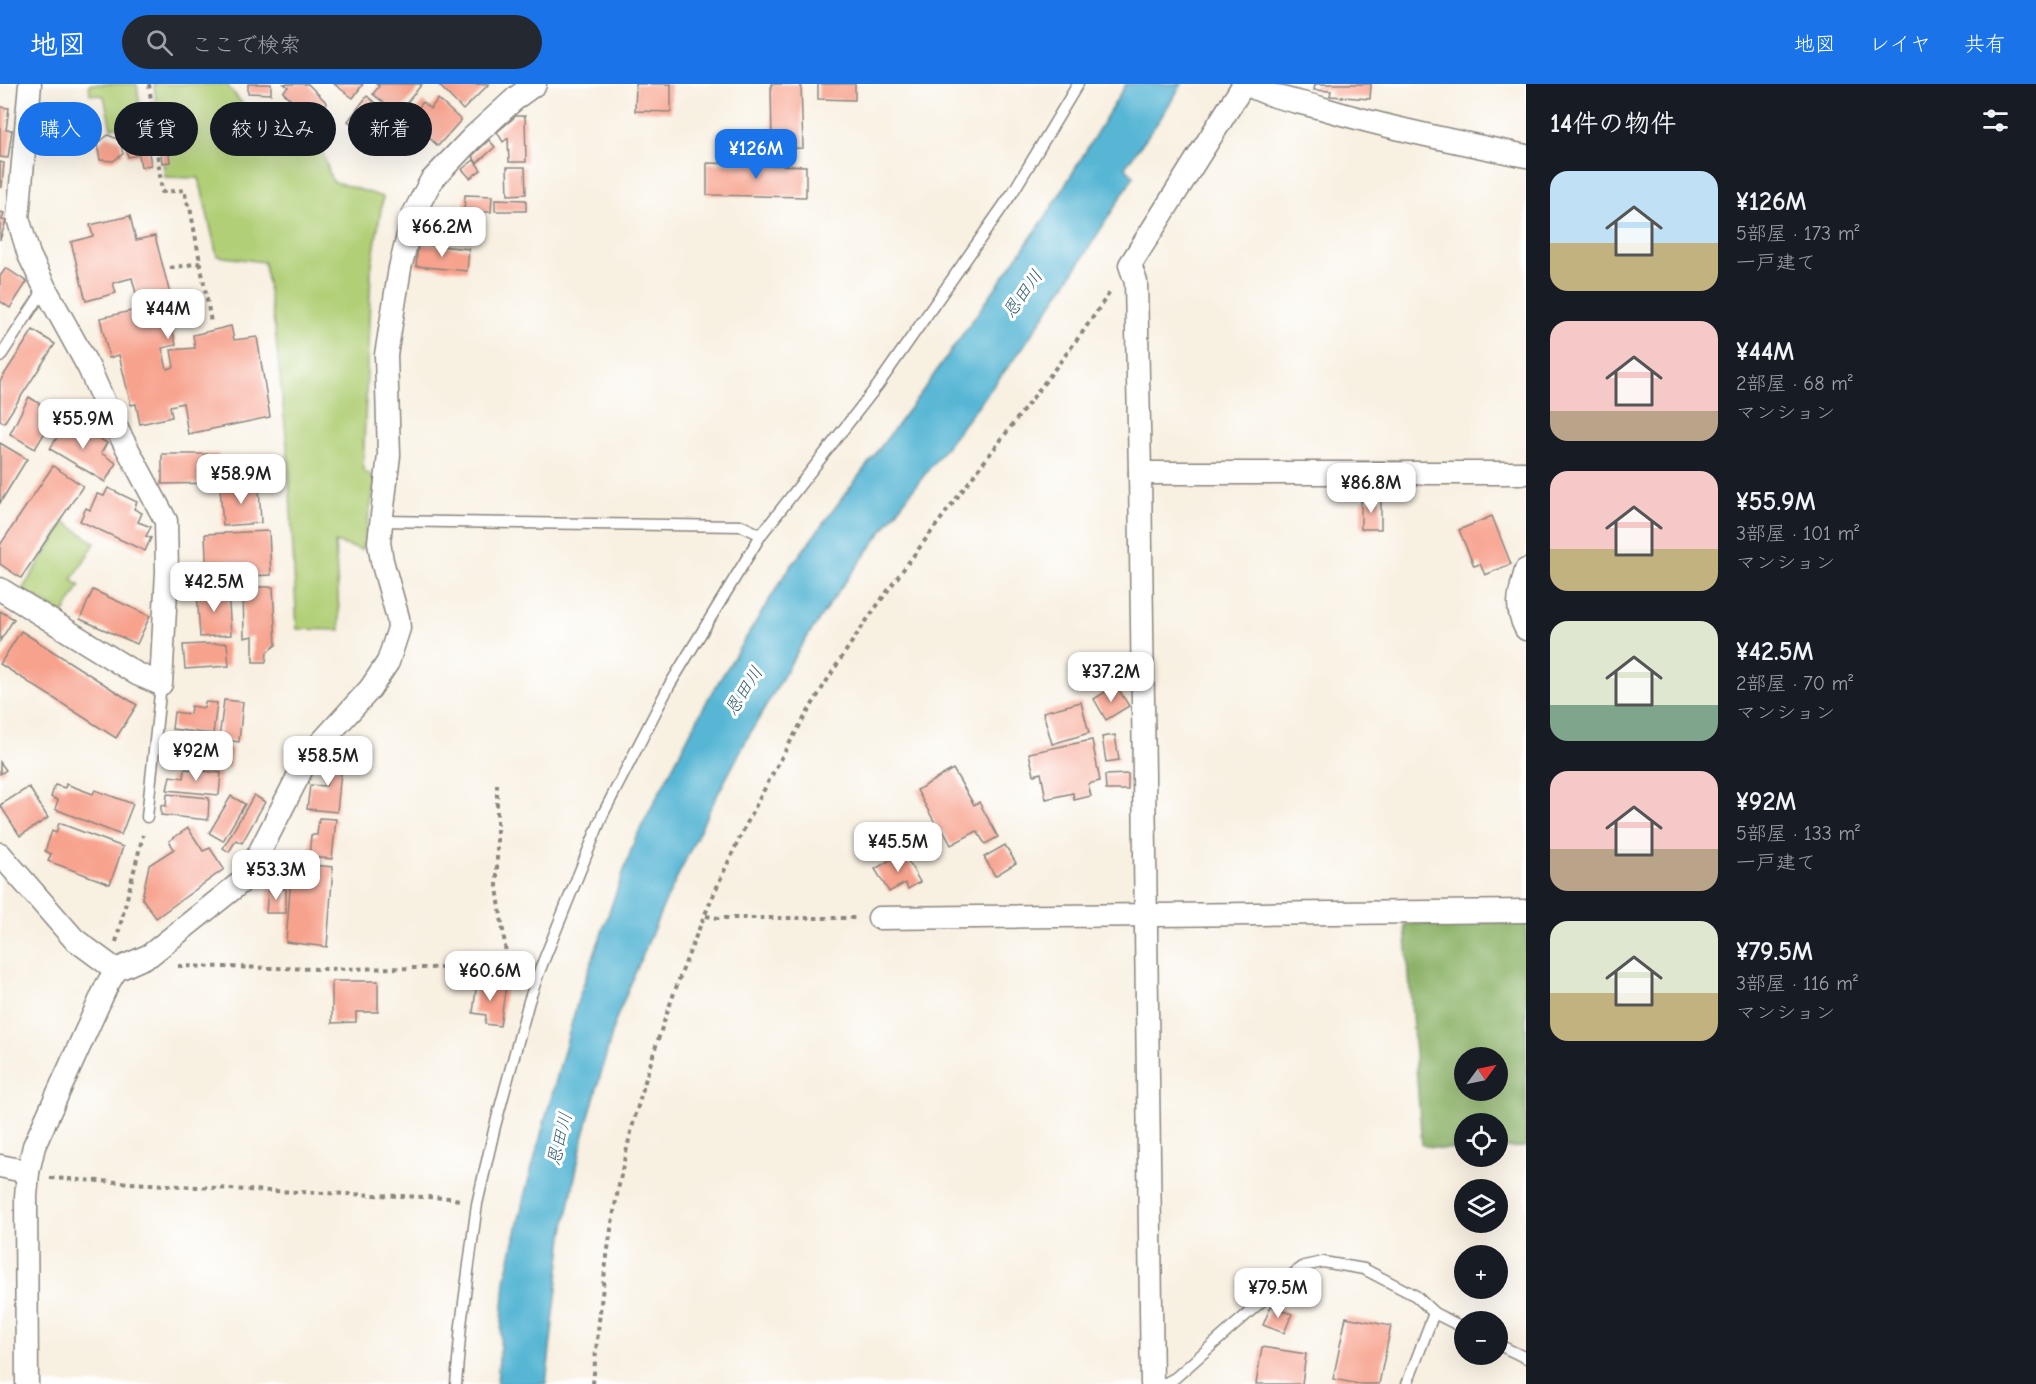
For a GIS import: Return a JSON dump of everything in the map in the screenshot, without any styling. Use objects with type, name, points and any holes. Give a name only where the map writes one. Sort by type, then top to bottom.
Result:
[{"type":"street","points":[[0,589],[137,674],[161,684],[167,571],[166,521],[111,418],[89,368],[45,288],[29,255],[18,218],[30,84]]},
{"type":"street","points":[[0,854],[74,939],[115,959],[150,955],[240,883],[252,867],[308,758],[370,689],[388,662],[399,628],[381,561],[379,542],[389,455],[386,355],[400,268],[413,215],[431,181],[472,138],[517,97],[535,84]]},
{"type":"street","points":[[1152,1384],[1140,473],[1136,282],[1130,264],[1246,84],[1260,91],[1336,113],[1526,156]]},
{"type":"street","points":[[1140,473],[1526,473]]},
{"type":"street","points":[[1526,570],[1518,613],[1526,629]]},
{"type":"street","points":[[879,918],[1526,911]]},
{"type":"street","points":[[27,1384],[26,1197],[28,1172],[34,1146],[107,984],[115,959]]},
{"type":"street","points":[[0,1166],[28,1172]]},
{"type":"lane","points":[[456,1384],[461,1325],[477,1204],[495,1126],[529,1000],[603,814],[669,686],[761,535],[878,385],[1013,192],[1078,84]]},
{"type":"lane","points":[[0,357],[45,288]]},
{"type":"lane","points":[[380,521],[742,526],[761,535]]},
{"type":"lane","points":[[147,817],[161,684]]},
{"type":"lane","points":[[1164,1384],[1175,1378],[1304,1266],[1323,1262],[1364,1269],[1416,1296],[1434,1313],[1454,1323]]},
{"type":"lane","points":[[1407,1384],[1434,1313]]},
{"type":"lane","points":[[1508,1349],[1526,1358]]},
{"type":"path","points":[[149,84],[162,192],[184,190],[186,202],[190,207],[211,322]]},
{"type":"path","points":[[170,267],[200,263]]},
{"type":"path","points":[[593,1384],[598,1320],[614,1213],[628,1144],[684,965],[759,798],[824,685],[900,574],[1082,333],[1130,264]]},
{"type":"path","points":[[497,784],[497,887],[506,953],[512,966]]},
{"type":"path","points":[[115,959],[147,817]]},
{"type":"path","points":[[705,916],[718,918],[879,918]]},
{"type":"path","points":[[150,955],[166,964],[195,968],[512,966],[539,972]]},
{"type":"path","points":[[28,1172],[44,1178],[248,1191],[450,1198],[477,1204]]},
{"type":"green space","points":[[89,84],[137,84],[139,102],[114,102],[114,127],[111,128],[104,96],[90,94]]},
{"type":"green space","points":[[154,84],[226,84],[241,102],[210,102],[210,156],[324,156],[332,181],[383,197],[371,270],[363,470],[376,479],[362,550],[335,542],[340,630],[297,629],[288,454],[275,330],[264,262],[217,256],[199,178],[165,177],[163,156],[198,156],[198,102],[156,102]]},
{"type":"green space","points":[[65,522],[95,543],[72,580],[80,586],[63,614],[22,590]]},
{"type":"green space","points":[[1526,922],[1526,1147],[1508,1148],[1508,1113],[1454,1113],[1454,1148],[1442,1149],[1422,1145],[1405,924]]},
{"type":"water","name":"恩田川","points":[[1126,84],[1182,84],[1125,167],[1134,176],[1021,350],[908,496],[799,649],[748,737],[709,811],[662,909],[616,1019],[582,1142],[563,1236],[546,1384],[497,1384],[505,1281],[525,1193],[578,1000],[635,839],[709,697],[786,573],[921,393],[1049,212]]},
{"type":"building","points":[[248,84],[271,84],[271,94],[248,93]]},
{"type":"building","points":[[284,84],[308,84],[326,102],[293,102],[283,92],[288,87]]},
{"type":"building","points":[[334,84],[363,84],[353,98]]},
{"type":"building","points":[[376,84],[422,84],[408,102],[383,102],[373,94],[379,86]]},
{"type":"building","points":[[438,84],[489,84],[463,110]]},
{"type":"building","points":[[636,84],[671,84],[671,112],[635,111]]},
{"type":"building","points":[[771,84],[801,84],[803,148],[772,149]]},
{"type":"building","points":[[818,84],[855,84],[855,100],[818,99]]},
{"type":"building","points":[[1315,84],[1371,84],[1370,99],[1330,96],[1331,91],[1314,90]]},
{"type":"building","points":[[367,96],[374,102],[362,102]]},
{"type":"building","points":[[438,99],[461,120],[438,146],[432,140],[432,106]]},
{"type":"building","points":[[0,107],[9,108],[6,130],[12,130],[8,158],[0,157]]},
{"type":"building","points":[[516,116],[525,116],[526,162],[509,162],[508,138],[503,142],[497,132]]},
{"type":"building","points":[[108,135],[114,138],[114,156],[120,156],[113,161],[100,160],[102,140]]},
{"type":"building","points":[[489,140],[495,147],[477,163],[472,156]]},
{"type":"building","points":[[139,156],[150,156],[151,165],[141,167]]},
{"type":"building","points":[[161,156],[169,156],[170,162],[162,163]]},
{"type":"building","points":[[474,160],[481,170],[470,178],[462,169]]},
{"type":"building","points":[[0,162],[4,163],[2,187],[0,187]]},
{"type":"building","points":[[707,163],[806,166],[806,197],[707,195]]},
{"type":"building","points":[[507,167],[525,167],[526,194],[508,195]]},
{"type":"building","points":[[465,195],[492,196],[491,212],[464,212]]},
{"type":"building","points":[[495,199],[526,200],[526,211],[495,211]]},
{"type":"building","points":[[0,212],[4,213],[2,220],[6,221],[0,240]]},
{"type":"building","points":[[130,216],[136,240],[155,236],[170,294],[152,298],[157,318],[169,315],[176,345],[162,348],[167,369],[174,367],[171,350],[195,348],[193,335],[231,326],[234,340],[257,337],[270,417],[188,434],[183,403],[170,406],[172,417],[140,424],[136,404],[131,405],[119,355],[109,358],[100,318],[140,309],[132,278],[113,283],[116,293],[86,301],[71,242],[93,236],[90,225]]},
{"type":"building","points":[[455,229],[474,230],[474,239],[455,239]]},
{"type":"building","points":[[418,244],[469,249],[467,271],[416,266]]},
{"type":"building","points":[[6,268],[27,282],[10,308],[0,301],[0,276]]},
{"type":"building","points":[[33,330],[55,344],[4,423],[0,420],[0,381]]},
{"type":"building","points":[[29,397],[56,414],[35,449],[10,434]]},
{"type":"building","points":[[68,419],[107,443],[101,453],[116,463],[105,482],[50,449]]},
{"type":"building","points":[[0,443],[27,459],[0,503]]},
{"type":"building","points":[[162,454],[218,454],[219,483],[162,484]]},
{"type":"building","points":[[53,466],[83,486],[21,578],[0,564],[0,545]]},
{"type":"building","points":[[259,485],[261,523],[223,526],[220,487]]},
{"type":"building","points":[[108,488],[137,502],[134,509],[142,513],[138,522],[151,527],[146,536],[151,538],[145,551],[80,521],[86,508],[90,510],[97,494],[104,496]]},
{"type":"building","points":[[1381,499],[1381,529],[1361,529],[1361,500]]},
{"type":"building","points":[[1492,516],[1511,564],[1485,575],[1480,564],[1474,566],[1459,530]]},
{"type":"building","points":[[269,531],[271,575],[207,578],[205,534]]},
{"type":"building","points":[[243,587],[273,587],[276,645],[267,652],[266,662],[253,662],[253,636],[244,638]]},
{"type":"building","points":[[228,589],[231,635],[200,637],[197,591]]},
{"type":"building","points":[[93,590],[150,616],[137,644],[80,619]]},
{"type":"building","points":[[0,611],[14,619],[0,641]]},
{"type":"building","points":[[21,631],[137,705],[116,738],[0,664]]},
{"type":"building","points":[[227,643],[229,666],[185,669],[183,645]]},
{"type":"building","points":[[1116,685],[1129,706],[1106,720],[1094,699]]},
{"type":"building","points":[[224,700],[243,702],[239,742],[219,739]]},
{"type":"building","points":[[205,702],[217,703],[213,734],[172,729],[174,712],[190,714],[191,706],[204,708]]},
{"type":"building","points":[[1081,702],[1089,733],[1052,744],[1043,712]]},
{"type":"building","points":[[1115,735],[1119,760],[1106,762],[1102,737]]},
{"type":"building","points":[[1092,740],[1100,781],[1088,784],[1091,796],[1074,800],[1073,793],[1046,799],[1041,773],[1034,775],[1029,753]]},
{"type":"building","points":[[182,743],[232,749],[229,768],[179,762]]},
{"type":"building","points":[[330,751],[343,752],[337,812],[307,809],[310,785],[326,786]]},
{"type":"building","points":[[0,762],[6,770],[0,774]]},
{"type":"building","points":[[184,769],[221,773],[219,795],[167,790],[170,776],[184,778]]},
{"type":"building","points":[[953,769],[974,805],[979,802],[998,837],[985,844],[977,831],[951,845],[943,830],[940,832],[917,790]]},
{"type":"building","points":[[1128,774],[1128,790],[1106,790],[1105,775]]},
{"type":"building","points":[[66,784],[93,794],[95,790],[133,804],[121,835],[55,809],[58,800],[51,797],[55,785],[65,788]]},
{"type":"building","points":[[29,787],[48,818],[20,836],[0,805]]},
{"type":"building","points":[[167,794],[209,798],[208,820],[161,815],[161,805],[166,806]]},
{"type":"building","points":[[254,795],[265,802],[242,843],[236,840],[229,852],[223,848]]},
{"type":"building","points":[[231,796],[245,804],[223,841],[209,833]]},
{"type":"building","points":[[319,818],[336,819],[332,859],[309,857],[311,835],[317,835]]},
{"type":"building","points":[[59,823],[123,847],[110,884],[48,861],[51,854],[45,851],[52,831],[56,833]]},
{"type":"building","points":[[188,828],[203,851],[210,848],[224,869],[156,918],[142,898],[149,865],[174,849],[169,841]]},
{"type":"building","points":[[1005,845],[1016,863],[995,876],[984,857]]},
{"type":"building","points":[[903,852],[920,882],[908,889],[905,883],[889,892],[875,869]]},
{"type":"building","points":[[274,862],[289,864],[286,886],[271,884]]},
{"type":"building","points":[[292,863],[333,867],[327,947],[286,942]]},
{"type":"building","points":[[268,888],[286,889],[286,913],[266,913]]},
{"type":"building","points":[[332,981],[378,981],[378,1012],[356,1012],[356,1022],[332,1023]]},
{"type":"building","points":[[477,981],[506,985],[500,1026],[485,1024],[486,1015],[473,1013]]},
{"type":"building","points":[[1271,1306],[1292,1314],[1284,1333],[1263,1325]]},
{"type":"building","points":[[1346,1317],[1391,1326],[1379,1384],[1359,1384],[1333,1379]]},
{"type":"building","points":[[1262,1347],[1306,1354],[1302,1384],[1256,1384]]}]
